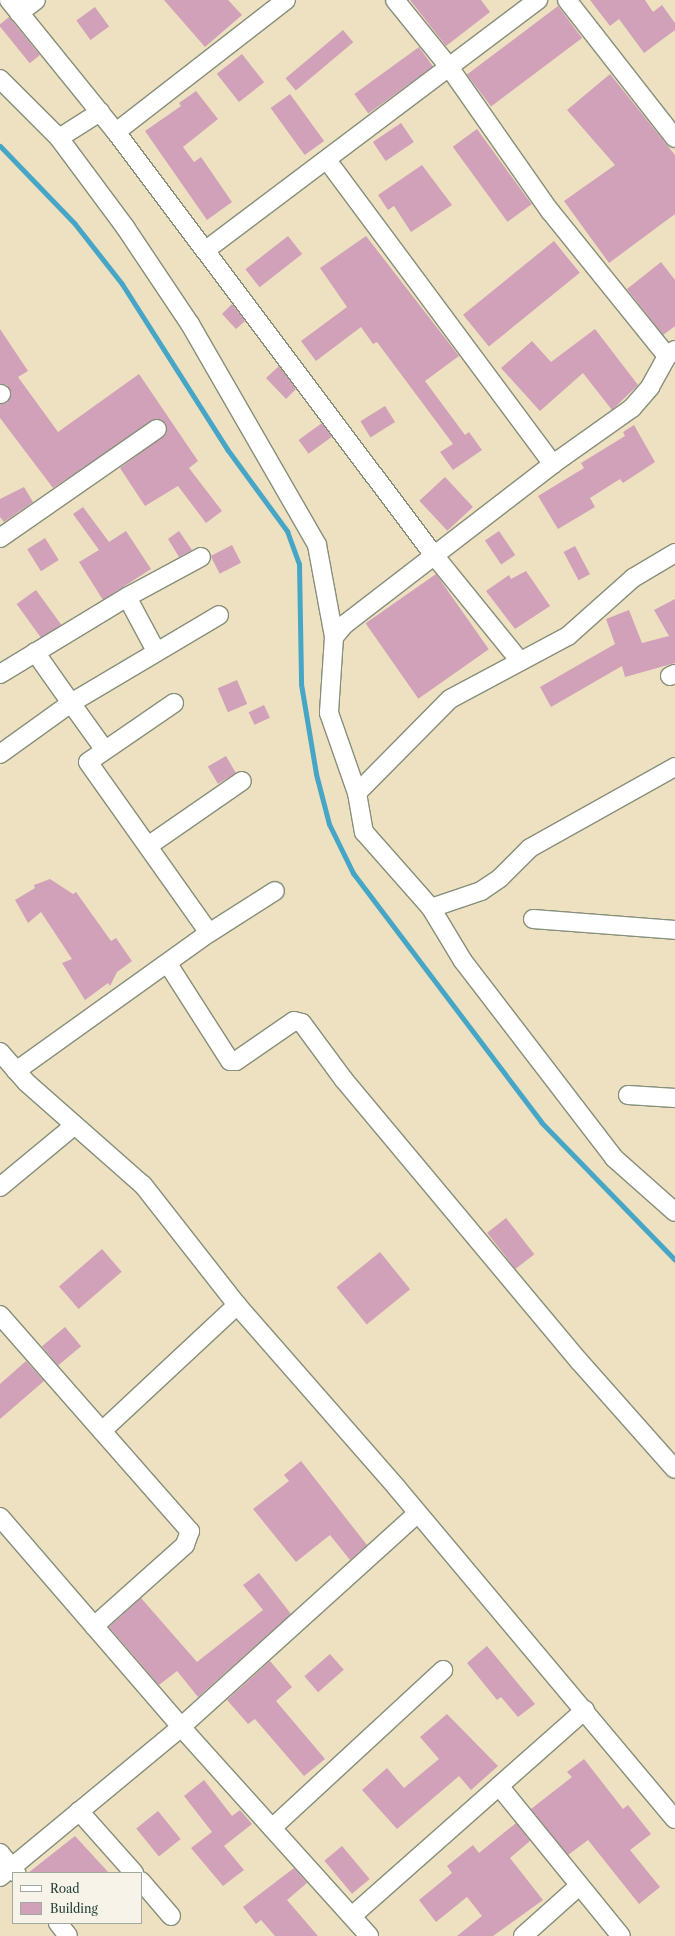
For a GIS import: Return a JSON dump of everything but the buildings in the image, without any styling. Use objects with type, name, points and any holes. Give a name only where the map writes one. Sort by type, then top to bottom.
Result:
[{"type":"street","points":[[36,0],[14,6],[116,132],[433,554],[520,661]]},
{"type":"street","points":[[116,132],[286,0]]},
{"type":"street","points":[[334,637],[345,624],[433,554],[553,464],[632,408],[650,387],[671,353],[550,211],[449,68],[395,0]]},
{"type":"street","points":[[206,250],[538,0]]},
{"type":"street","points":[[567,0],[675,138]]},
{"type":"street","points":[[0,79],[59,138],[125,227],[190,324],[269,457],[318,545],[334,637],[329,713],[357,792],[364,832],[431,908],[463,961],[614,1158],[675,1212]]},
{"type":"street","points":[[59,138],[100,112]]},
{"type":"street","points":[[327,160],[553,464]]},
{"type":"street","points":[[0,538],[157,429]]},
{"type":"street","points":[[357,792],[450,699],[568,636],[633,578],[675,553]]},
{"type":"street","points":[[0,674],[127,597],[201,558]]},
{"type":"street","points":[[127,597],[156,651]]},
{"type":"street","points":[[0,754],[71,703],[219,614]]},
{"type":"street","points":[[34,652],[104,749]]},
{"type":"street","points":[[174,703],[104,749],[88,762],[209,933]]},
{"type":"street","points":[[431,908],[481,891],[500,878],[530,848],[675,767]]},
{"type":"street","points":[[148,846],[242,781]]},
{"type":"street","points":[[16,1071],[168,964],[209,933],[274,891]]},
{"type":"street","points":[[533,919],[675,930]]},
{"type":"street","points":[[168,964],[230,1061],[236,1061],[294,1021],[302,1023],[344,1080],[579,1361],[675,1469]]},
{"type":"street","points":[[0,1052],[16,1071],[143,1185],[237,1305],[585,1710],[675,1819]]},
{"type":"street","points":[[628,1095],[675,1098]]},
{"type":"street","points":[[0,1187],[75,1125]]},
{"type":"street","points":[[102,1431],[237,1305]]},
{"type":"street","points":[[0,1315],[190,1531],[185,1545],[94,1626]]},
{"type":"street","points":[[0,1853],[9,1872],[79,1811],[181,1727],[417,1514]]},
{"type":"street","points":[[0,1517],[181,1727],[369,1936]]},
{"type":"street","points":[[272,1828],[443,1670]]},
{"type":"street","points":[[352,1916],[585,1710]]},
{"type":"street","points":[[498,1786],[579,1886],[622,1936]]},
{"type":"street","points":[[79,1811],[133,1872]]},
{"type":"street","points":[[142,1882],[171,1916]]},
{"type":"street","points":[[523,1936],[579,1886]]},
{"type":"street","points":[[59,1924],[68,1936]]},
{"type":"waterway","points":[[0,146],[75,224],[122,284],[227,449],[287,531],[299,564],[301,684],[316,774],[329,824],[353,873],[541,1122],[675,1260]]}]
